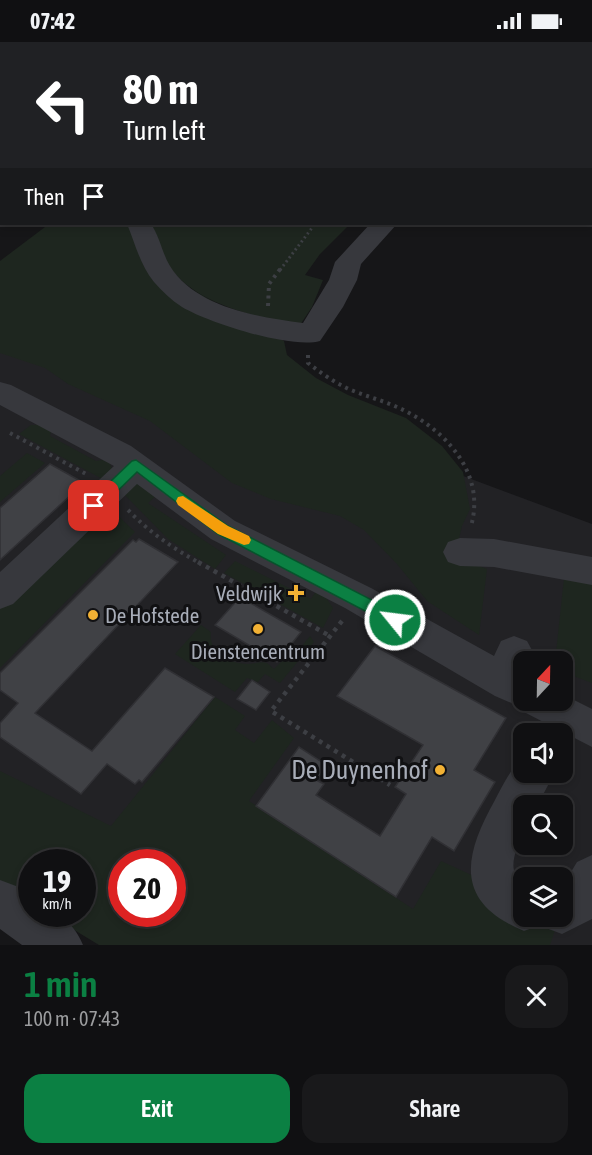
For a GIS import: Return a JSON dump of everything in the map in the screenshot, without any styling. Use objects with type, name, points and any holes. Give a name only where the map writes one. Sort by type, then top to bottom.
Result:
[{"type":"street","points":[[140,225],[148,237],[153,258],[162,275],[198,304],[230,318],[268,328],[310,334],[329,307],[343,280],[348,262],[383,225]]},
{"type":"street","points":[[0,392],[92,439],[136,465],[223,530],[358,598],[513,684]]},
{"type":"street","points":[[0,594],[136,465]]},
{"type":"street","points":[[460,552],[494,553],[592,571]]},
{"type":"street","points":[[513,902],[501,895],[492,880],[490,860],[496,840],[529,783]]},
{"type":"street","points":[[573,906],[585,896],[592,877]]},
{"type":"street","points":[[0,902],[60,945]]},
{"type":"path","points":[[268,328],[268,284],[314,225]]},
{"type":"path","points":[[310,334],[308,363],[328,378],[418,419],[440,436],[467,466],[474,485],[476,515],[460,552]]},
{"type":"path","points":[[10,432],[102,483],[146,529],[164,543],[330,636]]},
{"type":"path","points":[[358,598],[271,711],[390,785]]},
{"type":"shaded area","points":[[48,225],[129,225],[146,264],[284,341],[287,355],[316,378],[348,395],[406,418],[442,446],[463,472],[470,509],[462,526],[455,556],[487,569],[479,635],[427,601],[397,564],[364,530],[340,516],[271,499],[232,483],[150,421],[68,384],[45,368],[0,353],[0,261]]},
{"type":"shaded area","points":[[152,225],[349,225],[320,254],[305,275],[323,280],[312,307],[300,325],[263,318],[205,297],[174,273],[164,258]]},
{"type":"shaded area","name":"Veldwijk","points":[[0,303],[592,524],[592,945],[244,945],[186,878],[186,849],[108,849],[108,853],[0,782]]},
{"type":"shaded area","points":[[31,425],[42,425],[51,430],[50,436],[96,461],[108,459],[112,469],[106,481],[19,434]]},
{"type":"shaded area","points":[[27,453],[45,463],[0,502],[0,476]]},
{"type":"shaded area","points":[[132,483],[143,484],[157,495],[148,503],[226,555],[215,569],[168,539],[120,490]]},
{"type":"shaded area","points":[[105,503],[135,532],[0,668],[0,604]]},
{"type":"shaded area","points":[[235,561],[311,599],[316,591],[325,596],[333,608],[323,628],[224,573]]},
{"type":"shaded area","points":[[564,578],[592,583],[592,683],[573,676],[573,651],[556,651]]},
{"type":"shaded area","points":[[201,625],[211,632],[216,651],[227,659],[247,664],[267,663],[274,669],[284,659],[289,662],[310,636],[314,642],[280,683],[265,674],[258,682],[247,678],[235,692],[175,654]]},
{"type":"shaded area","points":[[215,697],[245,716],[235,730],[254,743],[272,720],[294,738],[249,801],[413,909],[441,861],[478,878],[513,917],[513,927],[555,930],[550,945],[99,945],[69,927],[96,927],[96,849],[18,849],[18,898],[0,888],[0,771],[111,826]]},
{"type":"building","points":[[50,464],[84,483],[0,560],[0,508]]},
{"type":"building","name":"De Hofstede","points":[[139,539],[178,562],[35,713],[92,751],[165,668],[214,697],[142,782],[139,780],[135,784],[107,764],[81,794],[0,737],[0,723],[18,703],[0,690],[0,673],[133,540],[136,542]]},
{"type":"building","name":"Dienstencentrum","points":[[240,597],[301,632],[277,662],[215,625]]},
{"type":"building","name":"De Duynenhof","points":[[375,646],[506,718],[474,770],[495,782],[454,851],[432,837],[396,897],[256,806],[299,747],[328,766],[316,780],[324,784],[316,795],[380,836],[406,794],[395,787],[423,745],[337,696]]},
{"type":"building","points":[[252,680],[270,692],[256,710],[237,699]]},
{"type":"slow traffic","points":[[183,501],[223,530],[244,540]]},
{"type":"place","name":"Veldwijk","points":[[296,593]]},
{"type":"place","name":"De Hofstede","points":[[93,615]]},
{"type":"place","name":"Dienstencentrum","points":[[258,629]]},
{"type":"place","name":"De Duynenhof","points":[[440,770]]},
{"type":"route","points":[[94,506],[136,465],[223,530],[246,540],[270,555],[395,620]]}]
